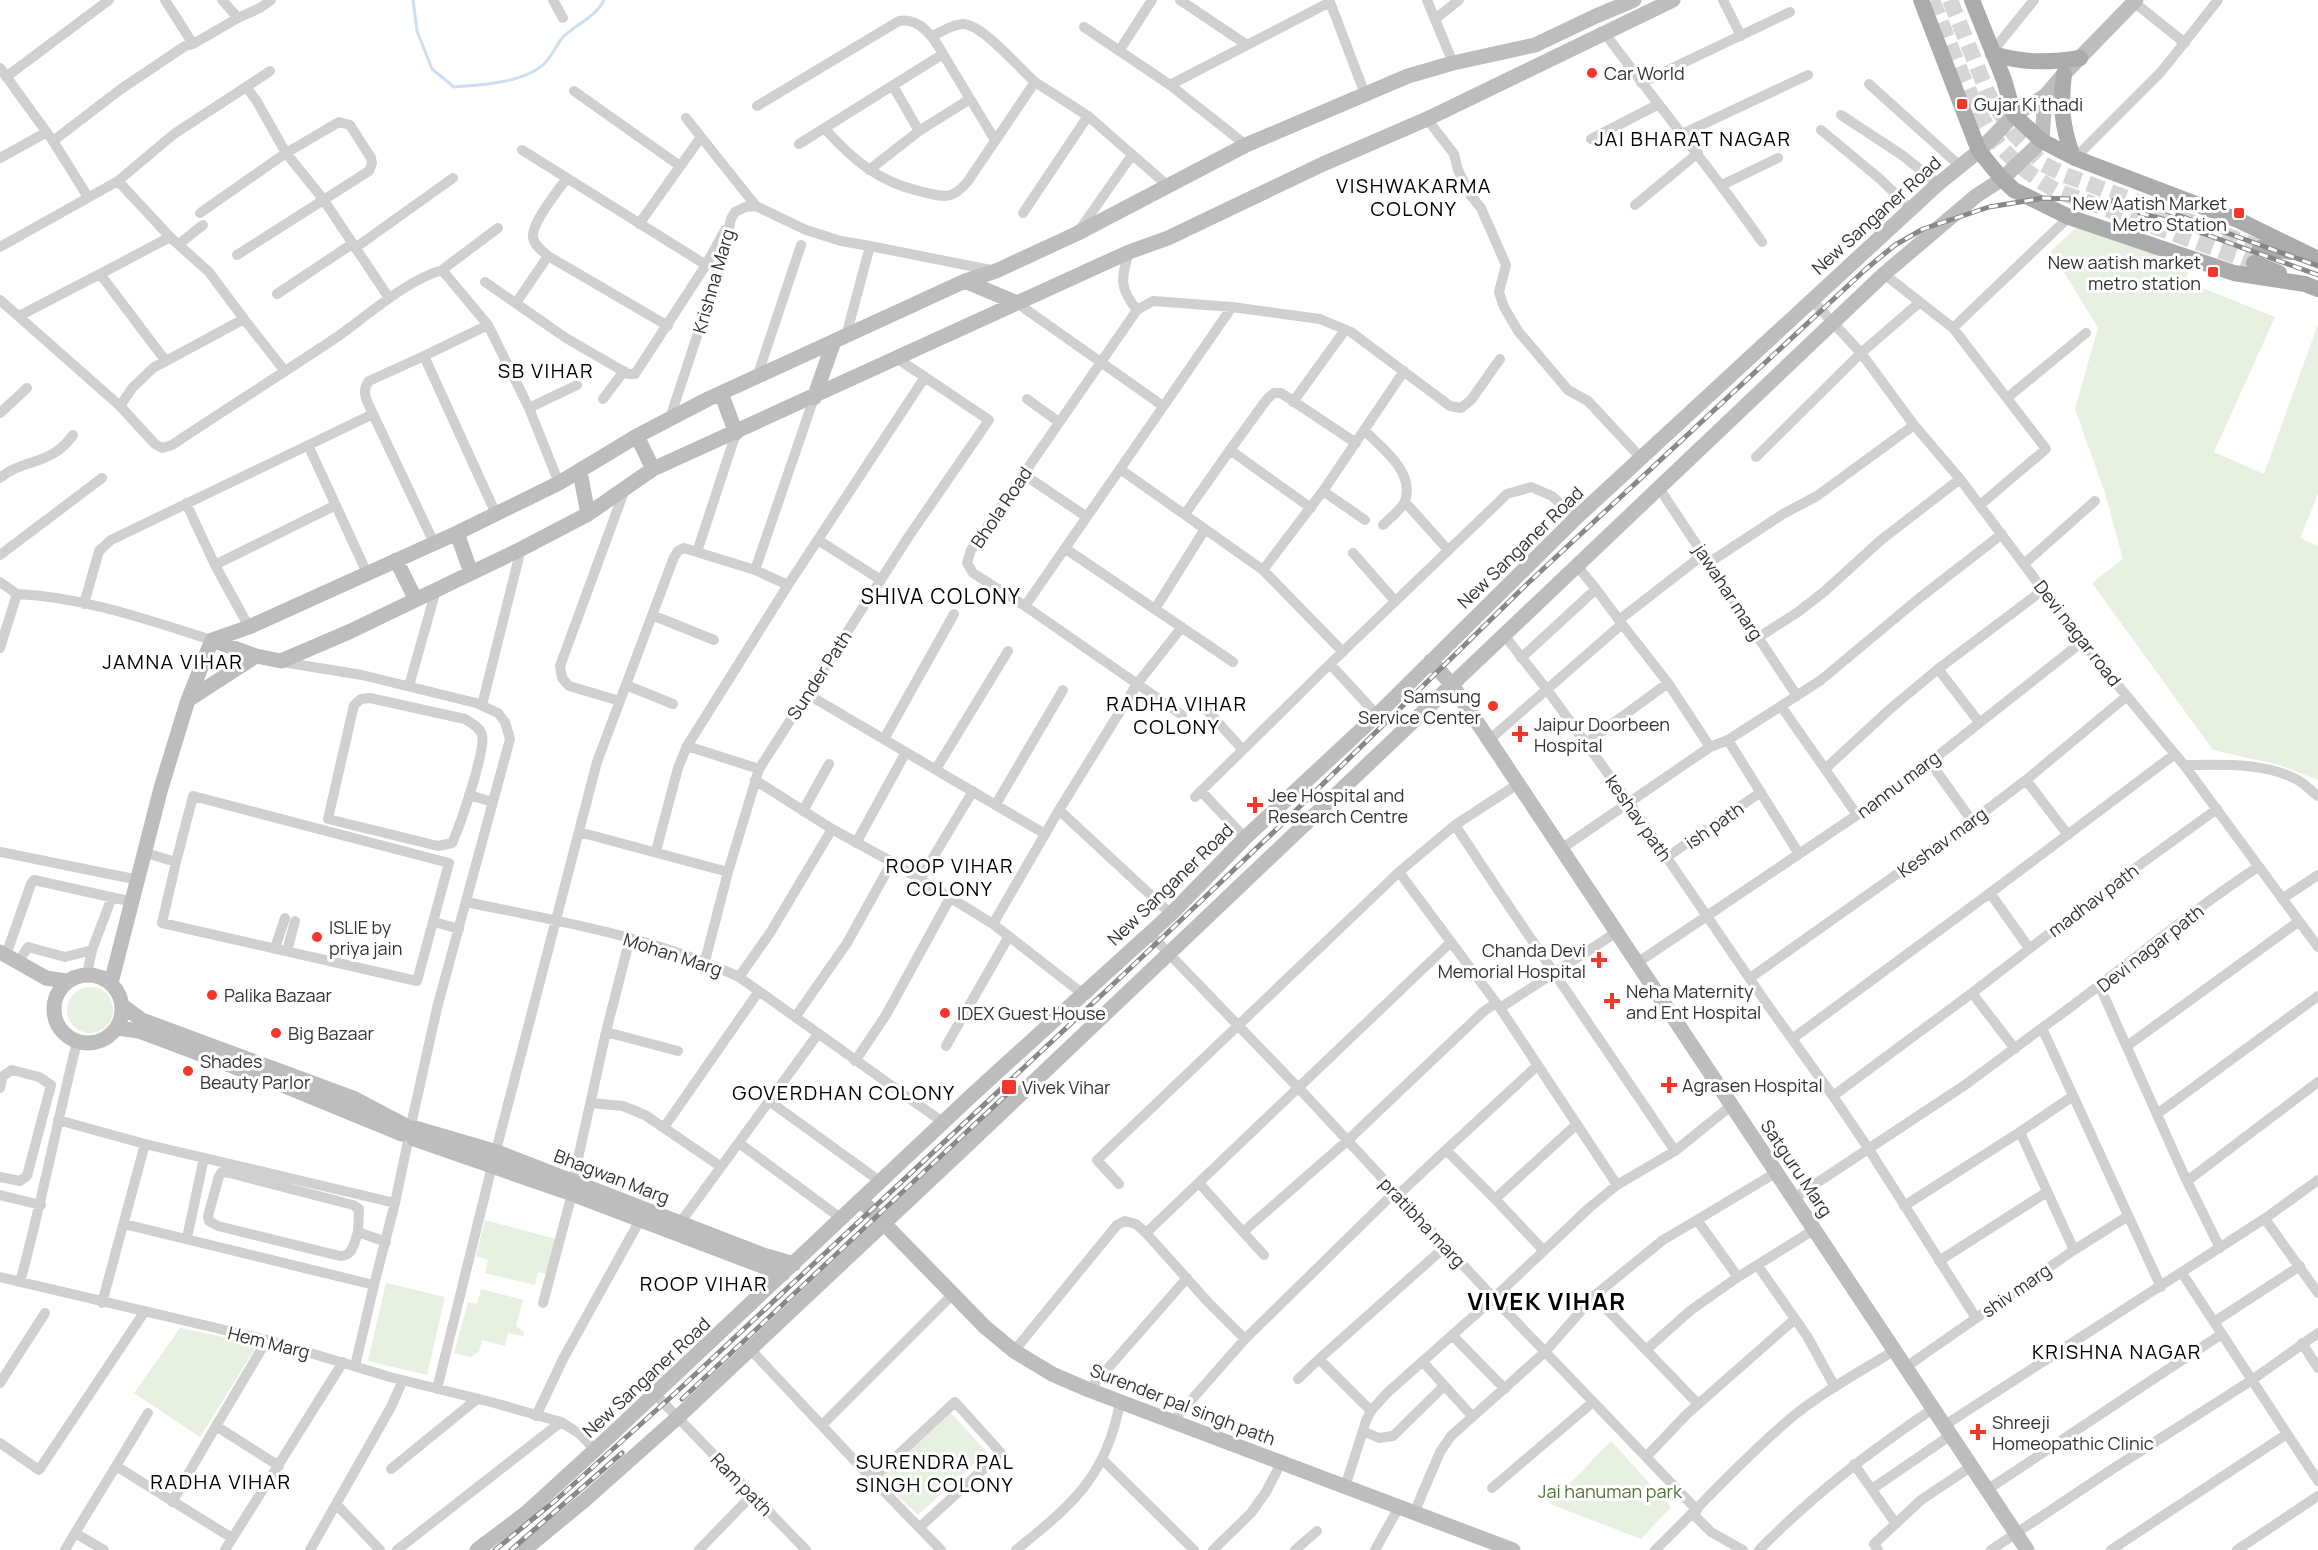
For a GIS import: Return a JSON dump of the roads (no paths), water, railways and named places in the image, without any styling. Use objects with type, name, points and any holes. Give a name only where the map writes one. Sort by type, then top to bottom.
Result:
[{"type":"main road","points":[[1921,0],[1979,151],[2014,190],[2069,217],[2234,273],[2311,286]]},
{"type":"main road","points":[[1972,0],[2004,80],[2014,115],[2042,141],[2074,158],[2238,220],[2312,256]]},
{"type":"main road","points":[[1992,53],[2030,62],[2055,62],[2080,58]]},
{"type":"main road","points":[[2064,74],[2061,114],[2065,134],[2074,158]]},
{"type":"main road","points":[[2311,286],[2257,256],[2312,256]]},
{"type":"street","points":[[88,198],[50,137],[3,72],[109,0]]},
{"type":"street","points":[[165,0],[193,44]]},
{"type":"street","points":[[222,0],[238,18]]},
{"type":"street","points":[[0,158],[50,137],[185,46],[193,44],[272,0]]},
{"type":"street","points":[[553,0],[563,18]]},
{"type":"street","points":[[1119,51],[1152,0]]},
{"type":"street","points":[[1180,0],[1247,45]]},
{"type":"street","points":[[1427,0],[1453,63]]},
{"type":"street","points":[[1435,19],[1459,0]]},
{"type":"street","points":[[281,662],[521,549],[588,514],[653,470],[814,398],[895,357],[1129,252],[1168,238],[1674,0]]},
{"type":"street","points":[[1724,0],[1741,36]]},
{"type":"street","points":[[1992,53],[2034,0]]},
{"type":"street","points":[[2074,158],[2161,72],[2218,0]]},
{"type":"street","points":[[111,983],[161,788],[188,700],[212,640],[249,627],[457,533],[580,472],[670,418],[965,281],[996,271],[1076,234],[1246,145],[1408,76],[1453,63],[1535,45],[1630,1]]},
{"type":"street","points":[[2136,1],[2186,43]]},
{"type":"street","name":"New Sanganer Road","points":[[477,1550],[526,1513],[596,1450],[862,1201],[970,1096],[1170,914],[1245,837],[1377,715],[1576,518],[1938,184],[1979,151],[2014,115],[2045,96],[2136,1]]},
{"type":"street","points":[[1170,85],[1330,2],[1365,94]]},
{"type":"street","points":[[1641,83],[1790,12]]},
{"type":"street","points":[[757,106],[899,21],[908,20],[933,36],[995,140]]},
{"type":"street","points":[[933,36],[963,24],[974,26],[985,33],[1035,82],[1088,116],[1167,185]]},
{"type":"street","points":[[1084,27],[1170,85],[1246,145]]},
{"type":"street","points":[[1604,32],[1641,83],[1698,153],[1762,242]]},
{"type":"street","points":[[799,144],[943,54]]},
{"type":"street","points":[[0,247],[118,181],[174,134],[270,71]]},
{"type":"street","points":[[1682,134],[1808,75]]},
{"type":"street","points":[[825,129],[843,149],[869,170],[902,187],[944,197],[958,192],[1035,82]]},
{"type":"street","points":[[1869,84],[1960,166]]},
{"type":"street","points":[[893,86],[919,131]]},
{"type":"street","points":[[246,87],[256,100],[286,153],[322,199],[389,298]]},
{"type":"street","points":[[574,91],[680,166]]},
{"type":"street","points":[[524,1550],[586,1499],[751,1350],[823,1279],[885,1223],[1884,274],[1976,196],[2002,179],[2042,141],[2045,96]]},
{"type":"street","points":[[869,170],[919,131],[970,99]]},
{"type":"street","points":[[1591,139],[1659,104]]},
{"type":"street","points":[[1841,115],[1902,155],[1938,184]]},
{"type":"street","points":[[1023,213],[1088,116]]},
{"type":"street","points":[[686,118],[756,206],[806,230],[841,241],[996,271]]},
{"type":"street","points":[[1427,118],[1454,154],[1458,170],[1481,208],[1506,265],[1499,292],[1504,307],[1518,331],[1568,390],[1588,401],[1641,458]]},
{"type":"street","points":[[200,213],[286,153],[339,122],[350,125],[371,158],[369,171],[237,255]]},
{"type":"street","points":[[1821,130],[1879,178],[1911,209]]},
{"type":"street","points":[[639,224],[701,137]]},
{"type":"street","points":[[522,150],[706,265]]},
{"type":"street","points":[[1635,206],[1698,153]]},
{"type":"street","points":[[1076,234],[1132,155]]},
{"type":"street","points":[[1722,185],[1778,158]]},
{"type":"street","points":[[277,294],[453,178]]},
{"type":"street","points":[[567,178],[536,223],[532,235],[536,244],[548,256],[668,326]]},
{"type":"street","points":[[118,181],[174,241],[209,272],[284,370]]},
{"type":"street","name":"Krishna Marg","points":[[670,418],[722,263],[731,219],[735,212],[745,207],[756,206]]},
{"type":"street","points":[[1953,328],[2069,217]]},
{"type":"street","points":[[485,282],[566,338],[624,371],[635,374],[706,265],[731,219]]},
{"type":"street","points":[[19,316],[203,225]]},
{"type":"street","points":[[0,300],[120,406],[155,444],[162,448],[172,446],[334,339],[389,298],[442,270],[498,228]]},
{"type":"street","points":[[757,377],[801,245]]},
{"type":"street","points":[[755,570],[814,398],[840,338],[870,246]]},
{"type":"street","points":[[1129,252],[1122,285],[1127,298],[1137,310],[1153,301],[1233,307],[1320,319],[1345,330],[1449,406],[1461,408],[1471,400],[1500,359]]},
{"type":"street","points":[[516,303],[548,256]]},
{"type":"street","points":[[442,270],[488,325],[529,408],[559,483]]},
{"type":"street","points":[[100,274],[165,360]]},
{"type":"street","points":[[1884,274],[1953,328],[2046,449],[1980,505]]},
{"type":"street","points":[[965,281],[1017,303],[1163,406]]},
{"type":"street","name":"Devi nagar road","points":[[1812,300],[1861,353],[1914,425],[1980,505],[2082,642],[2184,765],[2318,947]]},
{"type":"street","points":[[1755,457],[1861,353],[1920,302]]},
{"type":"street","points":[[1025,606],[1233,307]]},
{"type":"street","name":"Bhola Road","points":[[1137,310],[971,550],[967,563],[973,573],[1025,606],[1182,715]]},
{"type":"street","points":[[120,406],[133,387],[153,368],[244,319]]},
{"type":"street","points":[[434,543],[364,394],[365,386],[369,381],[488,325]]},
{"type":"street","points":[[1293,402],[1345,330]]},
{"type":"street","points":[[2007,398],[2086,333]]},
{"type":"street","points":[[424,356],[496,514]]},
{"type":"street","name":"Sunder Path","points":[[705,961],[728,872],[759,769],[881,580],[989,420],[895,357]]},
{"type":"street","points":[[603,399],[624,371]]},
{"type":"street","points":[[1263,570],[1311,508],[1404,371]]},
{"type":"street","points":[[656,851],[678,768],[687,746],[788,585],[925,377]]},
{"type":"street","points":[[529,408],[577,385]]},
{"type":"street","points":[[0,413],[27,388]]},
{"type":"street","points":[[698,552],[736,433],[721,393]]},
{"type":"street","points":[[1185,514],[1267,399],[1274,393],[1281,393],[1356,443]]},
{"type":"street","points":[[1028,399],[1059,422]]},
{"type":"street","points":[[84,604],[99,551],[111,540],[373,414]]},
{"type":"street","points":[[1489,740],[1548,691],[1621,622],[1707,558],[1817,496],[1914,425]]},
{"type":"street","points":[[1364,430],[1399,465],[1407,483],[1405,502],[1383,525]]},
{"type":"street","points":[[0,478],[7,472],[52,455],[65,447],[73,435]]},
{"type":"street","points":[[637,436],[653,470]]},
{"type":"street","points":[[308,445],[367,573]]},
{"type":"street","points":[[1230,450],[1311,508]]},
{"type":"street","points":[[1120,469],[1263,570],[1343,652]]},
{"type":"street","points":[[580,472],[588,514]]},
{"type":"street","points":[[1023,474],[1087,517]]},
{"type":"street","points":[[0,555],[102,478]]},
{"type":"street","points":[[1759,637],[1807,605],[1881,540],[1960,479]]},
{"type":"street","points":[[1245,837],[1198,794],[1395,601],[1507,494],[1532,487],[1552,496],[1576,518]]},
{"type":"street","name":"jawahar marg","points":[[1659,488],[1797,696]]},
{"type":"street","points":[[620,701],[569,686],[561,678],[560,666],[625,489]]},
{"type":"street","points":[[1323,491],[1365,520]]},
{"type":"street","points":[[2024,564],[2095,501]]},
{"type":"street","points":[[1405,502],[1448,550]]},
{"type":"street","points":[[186,503],[215,566],[249,627]]},
{"type":"street","points":[[215,566],[336,505]]},
{"type":"street","points":[[1155,609],[1205,529]]},
{"type":"street","points":[[457,533],[471,573]]},
{"type":"street","points":[[1562,849],[1710,747],[1728,740],[1821,680],[1917,600],[2002,534]]},
{"type":"street","points":[[818,540],[881,580]]},
{"type":"street","points":[[438,1389],[597,762],[674,557],[684,548],[755,570],[788,585]]},
{"type":"street","points":[[482,705],[521,549]]},
{"type":"street","points":[[1066,549],[1233,662]]},
{"type":"street","points":[[1353,553],[1395,601]]},
{"type":"street","points":[[396,560],[415,598]]},
{"type":"street","points":[[1577,566],[1668,683],[1710,747]]},
{"type":"street","points":[[0,582],[17,594],[40,595],[115,610],[256,656],[362,675],[482,705],[498,713],[505,722],[510,740],[438,1008],[386,1242],[355,1366]]},
{"type":"street","points":[[1521,658],[1596,589]]},
{"type":"street","points":[[409,686],[436,590]]},
{"type":"street","points":[[1824,769],[1938,669],[2043,590]]},
{"type":"street","points":[[0,648],[2,632],[17,594]]},
{"type":"street","points":[[884,739],[954,614]]},
{"type":"street","points":[[652,615],[714,640]]},
{"type":"street","points":[[993,924],[1059,810],[1137,684],[1182,627]]},
{"type":"street","name":"keshav path","points":[[1504,635],[1629,801],[1833,1096],[1976,1318]]},
{"type":"street","name":"nannu marg","points":[[1637,963],[1857,815],[1930,762],[2082,642]]},
{"type":"street","points":[[936,769],[1008,651]]},
{"type":"street","points":[[188,700],[256,656]]},
{"type":"street","name":"Satguru Marg","points":[[1431,661],[1452,685],[1489,740],[2028,1550]]},
{"type":"street","points":[[1330,664],[1377,715]]},
{"type":"street","points":[[1938,669],[1979,722]]},
{"type":"street","points":[[1586,743],[1668,683]]},
{"type":"street","points":[[627,685],[673,704]]},
{"type":"street","points":[[996,804],[1063,690]]},
{"type":"street","points":[[807,694],[1045,834]]},
{"type":"street","name":"Keshav marg","points":[[1750,978],[2026,780],[2127,696]]},
{"type":"street","points":[[370,698],[465,719],[477,726],[482,735],[481,749],[469,795],[459,829],[452,843],[438,846],[328,819],[354,705],[361,699],[370,698]]},
{"type":"street","points":[[1781,706],[1857,815]]},
{"type":"street","points":[[1206,709],[1242,749]]},
{"type":"street","points":[[1728,740],[1799,854]]},
{"type":"street","points":[[687,746],[759,769]]},
{"type":"street","points":[[856,843],[906,752]]},
{"type":"street","points":[[1792,1039],[2175,754]]},
{"type":"street","points":[[1930,762],[1972,820]]},
{"type":"street","points":[[803,811],[830,764]]},
{"type":"street","points":[[2184,765],[2229,765],[2270,771],[2296,779],[2318,796]]},
{"type":"street","points":[[755,780],[832,829],[892,862],[993,924],[1083,994]]},
{"type":"street","points":[[2026,780],[2068,835]]},
{"type":"street","points":[[1119,1184],[1097,1160],[1399,872],[1455,825],[1518,784]]},
{"type":"street","points":[[920,879],[973,791]]},
{"type":"street","name":"ish path","points":[[1667,857],[1761,792]]},
{"type":"street","points":[[469,795],[493,802]]},
{"type":"street","points":[[193,796],[449,863],[434,922],[417,981],[162,923],[193,796]]},
{"type":"street","name":"madhav path","points":[[1833,1096],[2217,809]]},
{"type":"street","points":[[1059,810],[1170,914]]},
{"type":"street","points":[[1455,825],[1675,1151]]},
{"type":"street","points":[[739,977],[781,914],[832,829]]},
{"type":"street","points":[[579,832],[728,872]]},
{"type":"street","points":[[0,852],[139,880]]},
{"type":"street","points":[[146,853],[176,862]]},
{"type":"street","points":[[796,1016],[847,943],[892,862]]},
{"type":"street","name":"Devi nagar path","points":[[1794,1198],[2015,1049],[2258,867]]},
{"type":"street","points":[[1399,872],[1498,1005],[1617,1185]]},
{"type":"street","points":[[2282,899],[2318,874]]},
{"type":"street","points":[[6,958],[30,884],[34,879],[133,902]]},
{"type":"street","points":[[1990,893],[2029,948]]},
{"type":"street","points":[[87,974],[92,950],[112,897]]},
{"type":"street","points":[[855,1061],[886,1015],[950,897]]},
{"type":"street","name":"Mohan Marg","points":[[466,902],[630,938],[705,961],[739,977],[944,1123]]},
{"type":"street","points":[[275,948],[290,920],[287,951]]},
{"type":"street","points":[[434,922],[459,929]]},
{"type":"street","points":[[2127,1046],[2298,922]]},
{"type":"street","points":[[1243,1232],[1347,1141],[1483,1012],[1554,974],[1617,932]]},
{"type":"street","name":"pratibha marg","points":[[1149,933],[1646,1457],[1711,1532],[1730,1545],[1743,1550]]},
{"type":"street","points":[[13,936],[28,947],[65,957],[92,950]]},
{"type":"street","points":[[946,1046],[1009,936]]},
{"type":"street","points":[[543,1303],[630,938]]},
{"type":"street","points":[[1146,1233],[1451,942]]},
{"type":"street","points":[[6,958],[28,947]]},
{"type":"street","points":[[6,958],[46,978],[66,981]]},
{"type":"street","points":[[6,958],[42,987],[53,1005],[55,1018],[63,1032],[76,1042],[93,1043],[109,1037],[117,1028],[122,1017],[123,1006],[119,992],[111,983],[99,976],[87,974],[72,977],[58,990],[53,1005]]},
{"type":"street","points":[[2100,987],[2187,1181],[2220,1248]]},
{"type":"street","points":[[665,1126],[759,992]]},
{"type":"street","points":[[1972,993],[2015,1049]]},
{"type":"street","points":[[2157,1114],[2318,996]]},
{"type":"street","name":"Bhagwan Marg","points":[[123,1006],[142,1020],[353,1098],[410,1132]]},
{"type":"street","name":"Bhagwan Marg","points":[[117,1028],[139,1031],[410,1132],[680,1223],[764,1255],[788,1269]]},
{"type":"street","points":[[2042,1028],[2161,1287]]},
{"type":"street","points":[[606,1032],[678,1052]]},
{"type":"street","points":[[680,1223],[818,1034]]},
{"type":"street","points":[[20,1282],[41,1205],[76,1042]]},
{"type":"street","points":[[1172,1422],[1245,1339],[1397,1194],[1538,1065]]},
{"type":"street","points":[[0,1088],[3,1076],[12,1070],[39,1077],[51,1085],[25,1180],[0,1177]]},
{"type":"street","points":[[2187,1181],[2318,1082]]},
{"type":"street","points":[[1904,1206],[2073,1096]]},
{"type":"street","points":[[769,1101],[881,1182]]},
{"type":"street","points":[[591,1103],[623,1106],[645,1114],[720,1166]]},
{"type":"street","points":[[1345,1487],[1371,1411],[1387,1393],[1453,1336],[1588,1208],[1617,1185],[1675,1151],[1732,1105]]},
{"type":"street","points":[[58,1120],[145,1144],[395,1203]]},
{"type":"street","points":[[1495,1199],[1577,1124]]},
{"type":"street","points":[[2020,1132],[2074,1250]]},
{"type":"street","points":[[38,1135],[54,1138]]},
{"type":"street","points":[[739,1143],[842,1219]]},
{"type":"street","points":[[102,1303],[145,1144]]},
{"type":"street","points":[[1446,1150],[1544,1251]]},
{"type":"street","points":[[187,1238],[204,1158]]},
{"type":"street","points":[[222,1172],[353,1204],[360,1213],[358,1233],[350,1253],[340,1256],[218,1226],[209,1221],[208,1216],[222,1172]]},
{"type":"street","points":[[1414,1513],[1440,1452],[1451,1436],[1545,1352],[1594,1296],[1663,1240],[1777,1172]]},
{"type":"street","points":[[1872,1490],[1948,1430],[2265,1219],[2318,1179]]},
{"type":"street","points":[[1199,1183],[1264,1255]]},
{"type":"street","name":"Bhagwan Marg","points":[[572,1188],[640,1220],[788,1269]]},
{"type":"street","points":[[1939,1261],[2047,1192]]},
{"type":"street","points":[[0,1195],[41,1205]]},
{"type":"street","name":"Surender pal singh path","points":[[862,1201],[985,1327],[1014,1351],[1052,1374],[1172,1422],[1512,1550]]},
{"type":"street","name":"shiv marg","points":[[1906,1367],[2074,1250],[2128,1216]]},
{"type":"street","points":[[2265,1219],[2318,1293]]},
{"type":"street","points":[[536,1416],[564,1359],[640,1220]]},
{"type":"street","points":[[1697,1220],[1738,1277]]},
{"type":"street","points":[[1014,1351],[1117,1225],[1125,1221],[1136,1224],[1146,1233],[1245,1339]]},
{"type":"street","points":[[124,1224],[374,1285]]},
{"type":"street","points":[[1647,1349],[1692,1310],[1738,1277],[1815,1229]]},
{"type":"street","points":[[358,1233],[386,1242]]},
{"type":"street","points":[[1298,1379],[1446,1246]]},
{"type":"street","points":[[1758,1266],[1795,1319],[1836,1387]]},
{"type":"street","points":[[2214,1322],[2300,1266]]},
{"type":"street","points":[[2182,1273],[2318,1480]]},
{"type":"street","name":"Hem Marg","points":[[0,1277],[102,1303],[267,1340],[403,1380],[561,1422],[580,1434],[596,1450]]},
{"type":"street","points":[[1089,1390],[1187,1278]]},
{"type":"street","points":[[822,1425],[953,1294]]},
{"type":"street","points":[[1594,1296],[1698,1404]]},
{"type":"street","points":[[0,1443],[39,1470],[145,1311]]},
{"type":"street","points":[[0,1383],[45,1314]]},
{"type":"street","points":[[1646,1457],[1698,1404],[1795,1319]]},
{"type":"street","points":[[1991,1550],[2252,1380],[2318,1333]]},
{"type":"street","points":[[1988,1489],[2222,1334]]},
{"type":"street","points":[[1453,1336],[1505,1389]]},
{"type":"street","points":[[172,1502],[267,1340]]},
{"type":"street","points":[[2302,1343],[2318,1368]]},
{"type":"street","points":[[751,1350],[941,1550]]},
{"type":"street","points":[[1655,1550],[1751,1454],[1792,1417],[1895,1350]]},
{"type":"street","points":[[1319,1359],[1371,1411]]},
{"type":"street","points":[[225,1550],[343,1362]]},
{"type":"street","points":[[1423,1362],[1472,1416]]},
{"type":"street","points":[[310,1550],[391,1407],[403,1380]]},
{"type":"street","points":[[1363,1431],[1379,1438],[1393,1436],[1444,1386]]},
{"type":"street","name":"Ram path","points":[[655,1394],[806,1550]]},
{"type":"street","points":[[391,1469],[477,1399]]},
{"type":"street","points":[[872,1479],[955,1402],[1001,1453],[920,1527]]},
{"type":"street","points":[[1016,1550],[1073,1501],[1091,1479],[1102,1460],[1116,1425],[1120,1402]]},
{"type":"street","points":[[1492,1488],[1593,1402]]},
{"type":"street","points":[[1760,1550],[1795,1514],[1854,1464],[1934,1408]]},
{"type":"street","points":[[65,1550],[148,1413]]},
{"type":"street","points":[[397,1550],[561,1422]]},
{"type":"street","points":[[216,1426],[279,1466]]},
{"type":"street","points":[[2111,1550],[2230,1469],[2287,1434]]},
{"type":"street","points":[[1102,1460],[1194,1550]]},
{"type":"street","points":[[1213,1550],[1251,1513],[1266,1492],[1281,1463]]},
{"type":"street","points":[[1854,1464],[1896,1524]]},
{"type":"street","points":[[116,1466],[232,1539]]},
{"type":"street","points":[[1873,1548],[1922,1500],[1972,1466]]},
{"type":"street","points":[[699,1550],[752,1495]]},
{"type":"street","points":[[2237,1550],[2318,1496]]},
{"type":"street","points":[[336,1504],[380,1550]]},
{"type":"street","points":[[1375,1550],[1399,1507]]},
{"type":"street","points":[[1295,1550],[1317,1531]]},
{"type":"street","points":[[75,1533],[104,1550]]},
{"type":"waterway","points":[[413,0],[417,31],[432,69],[454,87],[501,82],[535,70],[547,61],[563,37],[591,16],[604,0]]},
{"type":"tunnel","points":[[1932,0],[1981,116],[2001,147],[2033,176],[2055,190],[2254,263]]},
{"type":"tunnel","points":[[1950,0],[1989,96],[2014,134],[2043,164],[2065,175],[2260,248]]},
{"type":"railway","points":[[495,1550],[556,1500],[671,1397],[1281,825],[1527,584],[1866,269],[1895,245],[1923,229],[1989,207],[2044,198],[2119,201],[2161,209],[2318,266]]},
{"type":"railway","points":[[2140,213],[2166,220],[2318,275]]},
{"type":"railway","points":[[682,1399],[1006,1095]]},
{"type":"railway","points":[[511,1550],[622,1453]]},
{"type":"place","name":"Car World","points":[[1592,73]]},
{"type":"place","name":"Gujar Ki thadi","points":[[1962,104]]},
{"type":"place","name":"New Aatish Market Metro Station","points":[[2239,213]]},
{"type":"place","name":"New aatish market metro station","points":[[2213,272]]},
{"type":"place","name":"Samsung Service Center","points":[[1493,706]]},
{"type":"place","name":"Jaipur Doorbeen Hospital","points":[[1520,734]]},
{"type":"place","name":"Jee Hospital and Research Centre","points":[[1255,805]]},
{"type":"place","name":"ISLIE by priya jain","points":[[317,937]]},
{"type":"place","name":"Chanda Devi Memorial Hospital","points":[[1599,960]]},
{"type":"place","name":"Palika Bazaar","points":[[212,995]]},
{"type":"place","name":"Neha Maternity and Ent Hospital","points":[[1612,1001]]},
{"type":"place","name":"IDEX Guest House","points":[[945,1013]]},
{"type":"place","name":"Big Bazaar","points":[[276,1033]]},
{"type":"place","name":"Shades Beauty Parlor","points":[[188,1071]]},
{"type":"place","name":"Agrasen Hospital","points":[[1669,1085]]},
{"type":"place","name":"Vivek Vihar","points":[[1009,1087]]},
{"type":"place","name":"Shreeji Homeopathic Clinic","points":[[1978,1432]]},
{"type":"district","name":"JAI BHARAT NAGAR","points":[[1693,138]]},
{"type":"district","name":"VISHWAKARMA COLONY","points":[[1414,196]]},
{"type":"district","name":"SB VIHAR","points":[[546,370]]},
{"type":"district","name":"SHIVA COLONY","points":[[941,596]]},
{"type":"district","name":"JAMNA VIHAR","points":[[173,661]]},
{"type":"district","name":"RADHA VIHAR COLONY","points":[[1177,714]]},
{"type":"district","name":"ROOP VIHAR COLONY","points":[[950,876]]},
{"type":"district","name":"GOVERDHAN COLONY","points":[[844,1092]]},
{"type":"district","name":"ROOP VIHAR","points":[[704,1283]]},
{"type":"district","name":"VIVEK VIHAR","points":[[1547,1300]]},
{"type":"district","name":"KRISHNA NAGAR","points":[[2117,1351]]},
{"type":"district","name":"SURENDRA PAL SINGH COLONY","points":[[935,1472]]},
{"type":"district","name":"RADHA VIHAR","points":[[221,1481]]},
{"type":"park label","name":"Jai hanuman park","points":[[1610,1491]]}]
